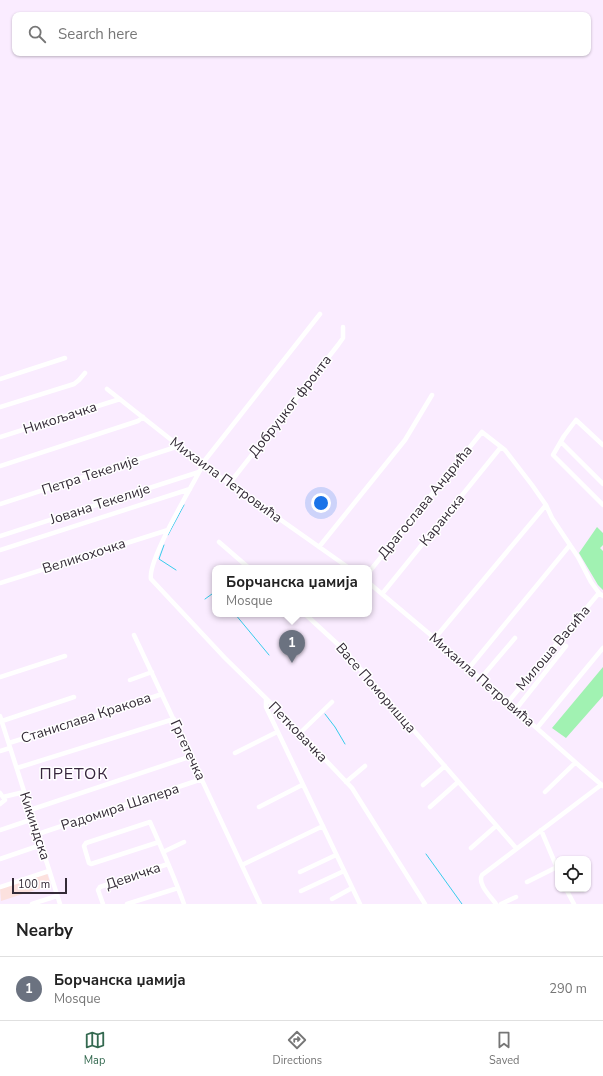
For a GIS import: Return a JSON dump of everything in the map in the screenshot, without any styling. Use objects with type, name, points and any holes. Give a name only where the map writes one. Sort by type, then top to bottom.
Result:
[{"type":"street","points":[[168,530],[202,464],[320,314]]},
{"type":"street","name":"Добруџког фронта","points":[[229,484],[341,342],[343,338],[343,326]]},
{"type":"street","points":[[0,379],[65,358]]},
{"type":"street","points":[[0,407],[78,382],[85,372]]},
{"type":"street","name":"Михаила Петровића","points":[[107,389],[202,464],[344,565]]},
{"type":"street","points":[[319,547],[405,440],[432,395]]},
{"type":"street","name":"Никољачка","points":[[0,437],[120,399]]},
{"type":"street","points":[[0,466],[138,421],[143,417]]},
{"type":"street","points":[[603,445],[577,420],[574,421],[553,455],[603,505]]},
{"type":"street","name":"Драгослава Андрића","points":[[372,568],[482,432],[501,447]]},
{"type":"street","points":[[561,442],[603,484]]},
{"type":"street","name":"Петра Текелије","points":[[0,504],[179,446]]},
{"type":"street","points":[[501,447],[508,453],[546,505],[552,518],[599,593],[603,596]]},
{"type":"street","name":"Каранска","points":[[382,594],[501,447]]},
{"type":"street","name":"Јована Текелије","points":[[0,536],[199,472]]},
{"type":"street","name":"Јована Текелије","points":[[0,550],[190,489]]},
{"type":"street","points":[[435,638],[546,505]]},
{"type":"street","name":"Петковачка","points":[[168,530],[152,566],[150,577],[225,658],[300,733],[357,795],[425,904]]},
{"type":"street","name":"Великохочка","points":[[0,583],[168,530]]},
{"type":"street","points":[[219,542],[246,565]]},
{"type":"street","points":[[469,668],[570,545]]},
{"type":"street","name":"Михаила Петровића","points":[[372,586],[435,638],[575,763],[602,785]]},
{"type":"street","name":"Милоша Васића","points":[[508,702],[599,593]]},
{"type":"street","name":"Васе Поморишца","points":[[308,617],[343,649],[516,848]]},
{"type":"street","name":"Гргетечка","points":[[134,635],[260,904]]},
{"type":"street","points":[[481,678],[514,638]]},
{"type":"street","points":[[516,709],[566,646]]},
{"type":"street","points":[[536,728],[603,648]]},
{"type":"street","points":[[0,677],[65,656]]},
{"type":"street","points":[[130,680],[152,672]]},
{"type":"street","name":"Станислава Кракова","points":[[9,745],[162,694]]},
{"type":"street","points":[[2,721],[74,698]]},
{"type":"street","points":[[266,699],[266,707],[277,732],[360,904]]},
{"type":"street","points":[[300,733],[332,702]]},
{"type":"street","name":"Кикиндска","points":[[0,716],[60,904]]},
{"type":"street","points":[[17,768],[174,719]]},
{"type":"street","points":[[236,753],[277,732]]},
{"type":"street","points":[[0,751],[9,745]]},
{"type":"street","points":[[30,810],[192,756]]},
{"type":"street","points":[[545,792],[575,763]]},
{"type":"street","points":[[346,782],[365,766]]},
{"type":"street","points":[[423,785],[444,766]]},
{"type":"street","name":"Радомира Шапера","points":[[38,834],[202,779]]},
{"type":"street","points":[[430,807],[458,782]]},
{"type":"street","points":[[259,807],[302,785]]},
{"type":"street","points":[[496,904],[481,882],[480,877],[516,848],[602,785]]},
{"type":"street","points":[[0,804],[5,800],[2,795],[24,792]]},
{"type":"street","points":[[0,830],[33,819]]},
{"type":"street","points":[[159,842],[90,865],[84,846],[86,843],[150,822],[159,842],[184,904]]},
{"type":"street","points":[[242,865],[323,826]]},
{"type":"street","points":[[471,848],[496,826]]},
{"type":"street","points":[[541,830],[555,863]]},
{"type":"street","points":[[163,852],[184,842]]},
{"type":"street","points":[[0,859],[41,845]]},
{"type":"street","points":[[300,872],[336,855]]},
{"type":"street","name":"Девичка","points":[[103,904],[98,890],[100,887],[168,864]]},
{"type":"street","points":[[527,882],[555,869]]},
{"type":"street","points":[[0,887],[49,871]]},
{"type":"street","points":[[301,891],[344,871]]},
{"type":"street","points":[[127,904],[178,888]]},
{"type":"street","points":[[332,899],[352,888]]},
{"type":"street","points":[[568,892],[574,904]]},
{"type":"street","points":[[32,904],[58,896]]},
{"type":"street","points":[[501,904],[516,897]]},
{"type":"shaded area","points":[[47,873],[51,885],[1,901],[0,888]]},
{"type":"green space","points":[[597,527],[603,533],[603,545],[600,548],[603,551],[603,590],[598,585],[579,553]]},
{"type":"green space","points":[[603,667],[603,696],[566,738],[552,728]]},
{"type":"waterway","points":[[168,535],[184,505]]},
{"type":"waterway","points":[[164,545],[159,559],[176,570]]},
{"type":"waterway","points":[[205,599],[212,594]]},
{"type":"waterway","points":[[237,617],[269,655]]},
{"type":"waterway","points":[[325,714],[345,744]]},
{"type":"waterway","points":[[426,854],[462,904]]},
{"type":"place","name":"Борчанска џамија","points":[[292,663]]},
{"type":"district","name":"ПРЕТОК","points":[[74,774]]}]
